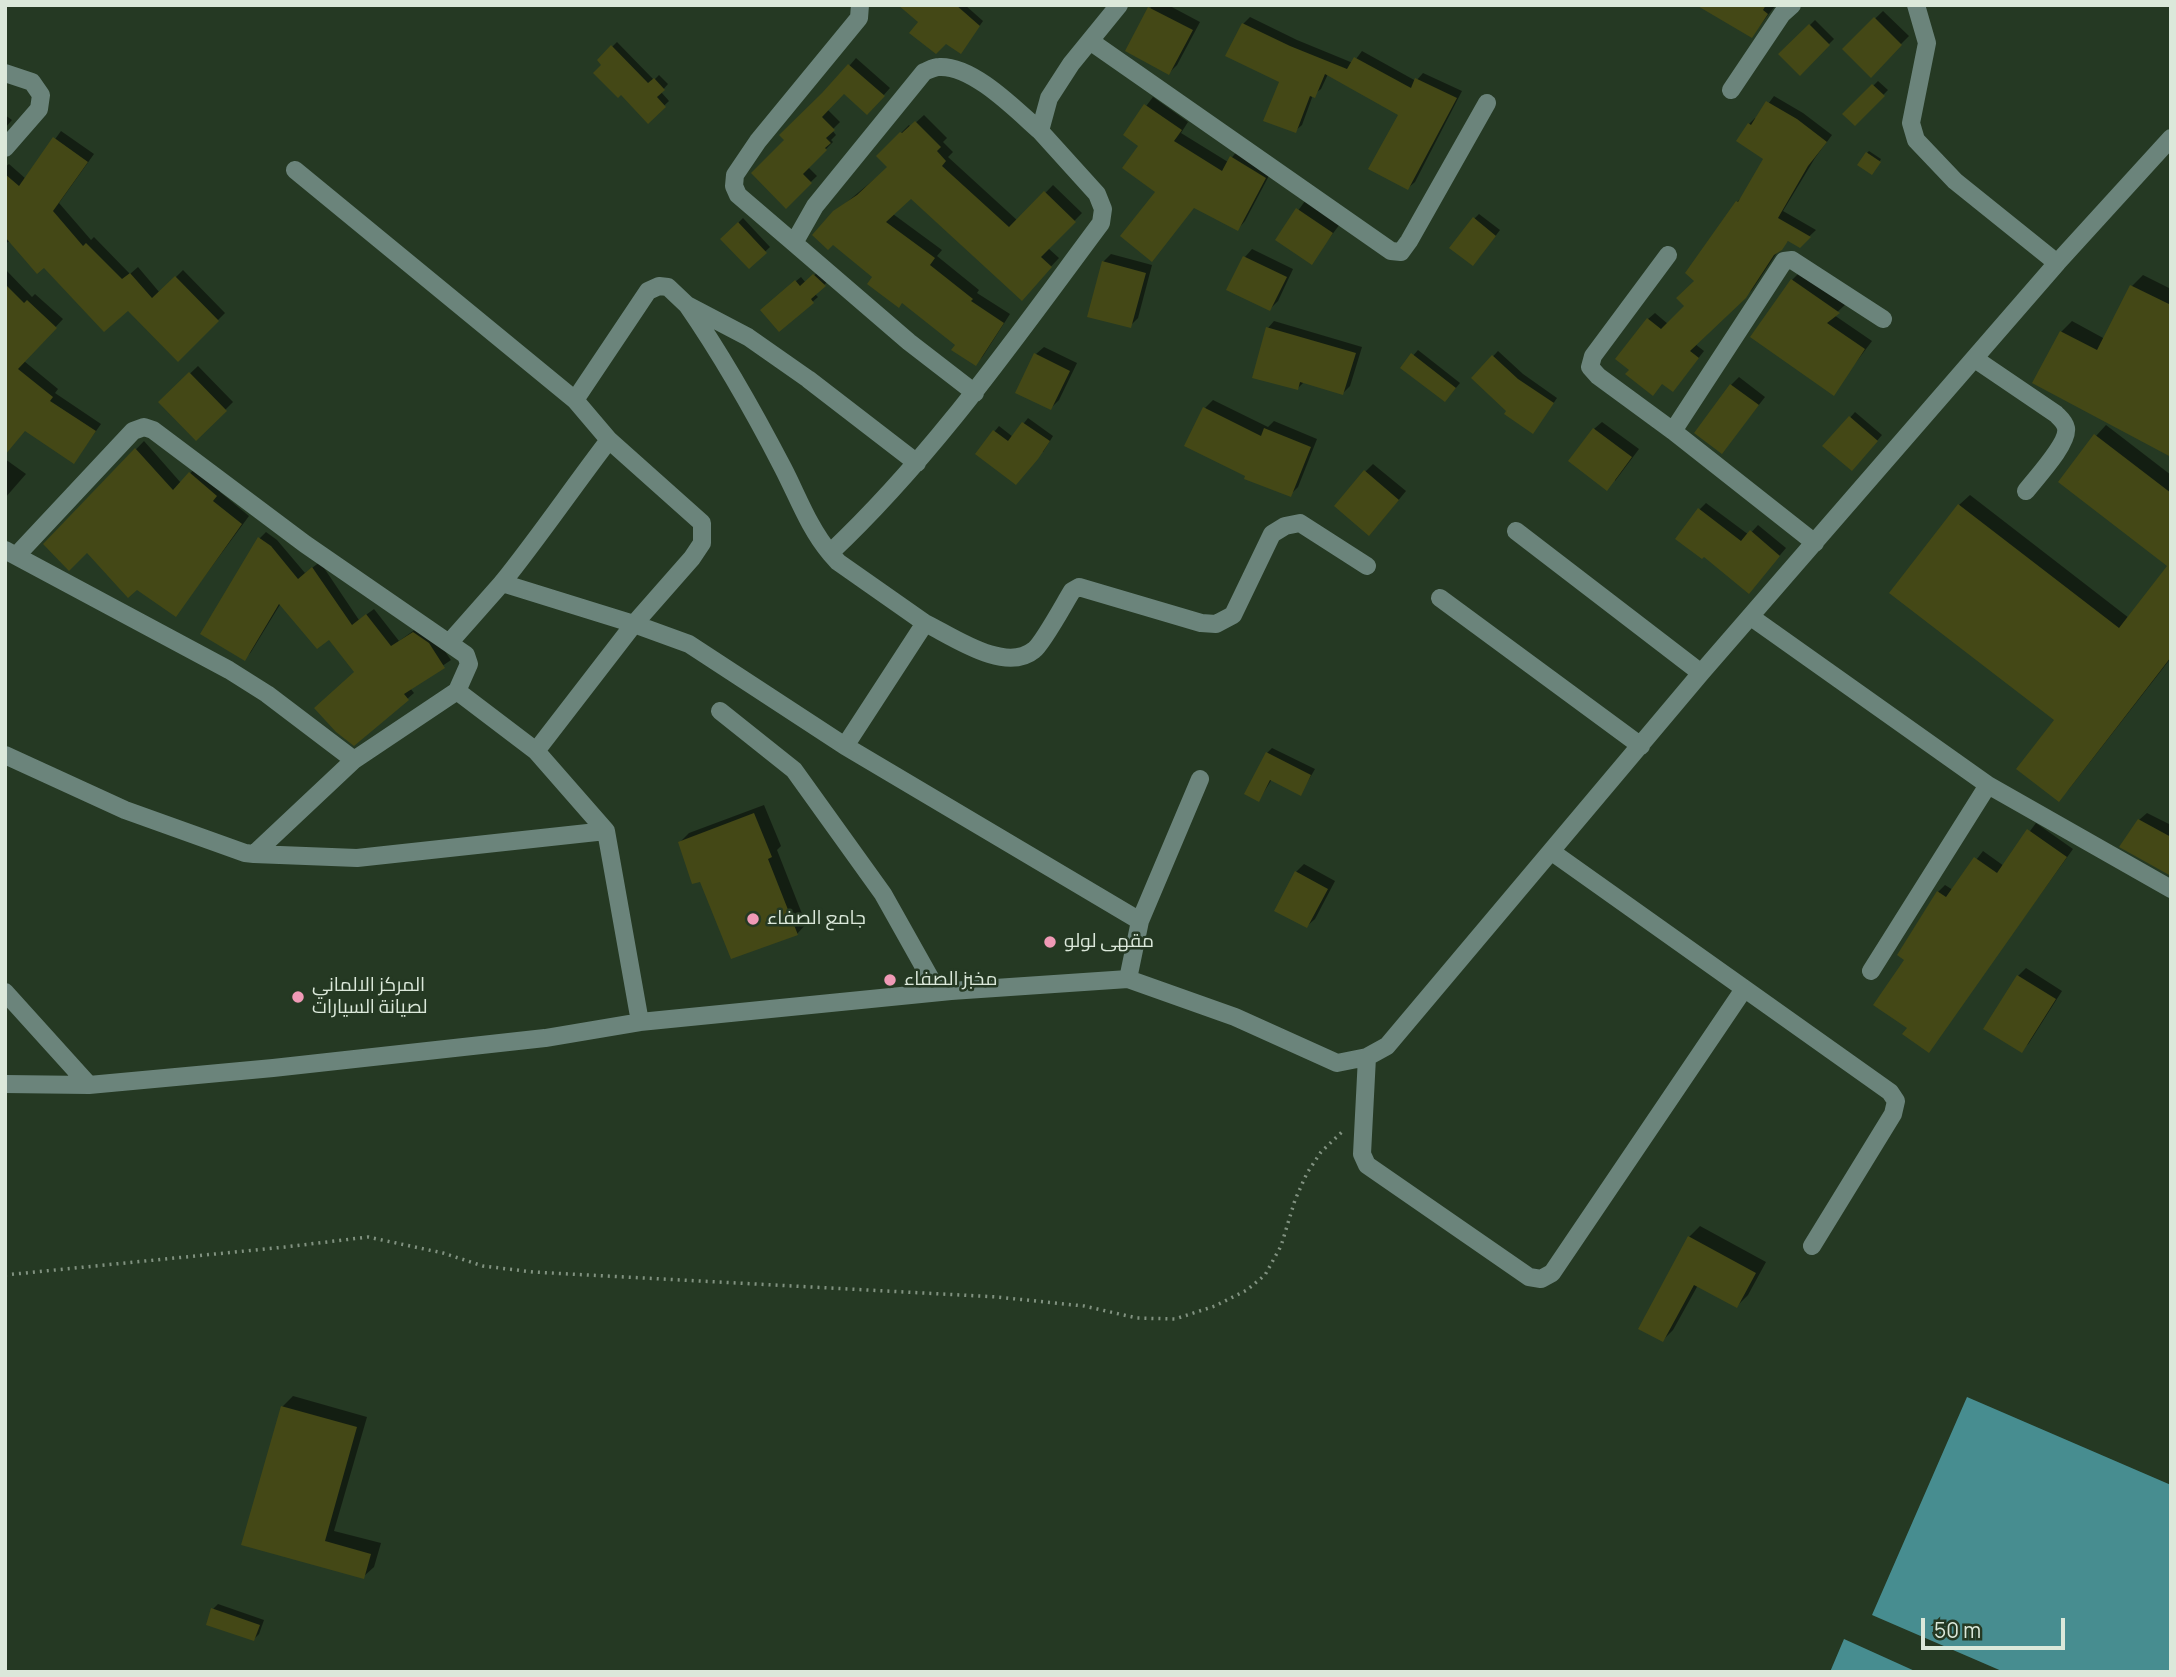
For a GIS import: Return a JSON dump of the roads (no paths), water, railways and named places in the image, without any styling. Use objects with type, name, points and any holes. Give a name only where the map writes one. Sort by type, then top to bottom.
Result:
[{"type":"street","points":[[860,5],[859,18],[758,141],[735,175],[734,186],[738,195],[909,342],[975,393]]},
{"type":"street","points":[[1040,131],[1049,98],[1119,5]]},
{"type":"street","points":[[1731,90],[1782,14],[1792,5]]},
{"type":"street","points":[[1916,5],[1927,43],[1911,123],[1916,140],[1955,181],[2057,263]]},
{"type":"street","points":[[1090,41],[1391,251],[1401,251],[1409,241],[1486,103]]},
{"type":"street","points":[[794,243],[815,206],[924,72],[938,67],[952,68],[978,80],[1040,131],[1097,194],[1103,209],[1101,223],[975,393],[917,463],[830,553]]},
{"type":"street","points":[[5,73],[32,82],[41,95],[39,109],[5,148]]},
{"type":"street","points":[[5,1084],[89,1085],[273,1068],[545,1038],[640,1022],[938,992],[1128,979],[1235,1017],[1338,1063],[1367,1057],[1387,1046],[1701,673],[2057,263],[2171,138]]},
{"type":"street","points":[[295,170],[575,400],[609,440],[702,523],[702,543],[692,558],[634,624],[536,751]]},
{"type":"street","points":[[1668,255],[1593,355],[1590,367],[1598,376],[1673,431],[1815,543]]},
{"type":"street","points":[[1673,431],[1784,261],[1792,260],[1883,319]]},
{"type":"street","points":[[575,400],[648,291],[659,286],[668,288],[687,305],[715,346],[782,467],[817,538],[830,553],[838,562],[925,623],[995,657],[1014,659],[1034,650],[1072,591],[1079,587],[1201,623],[1216,624],[1233,615],[1272,534],[1285,526],[1300,523],[1367,566]]},
{"type":"street","points":[[687,305],[748,337],[808,379],[917,463]]},
{"type":"street","points":[[1975,359],[2056,414],[2067,429],[2061,446],[2026,491]]},
{"type":"street","points":[[254,854],[354,760],[457,691],[469,659],[304,544],[153,430],[144,427],[133,431],[11,553],[229,670],[267,694],[354,760]]},
{"type":"street","points":[[449,643],[533,545],[552,514],[609,440]]},
{"type":"street","points":[[1516,531],[1701,673]]},
{"type":"street","points":[[502,583],[689,644],[845,746],[917,786],[1140,921]]},
{"type":"street","points":[[1440,598],[1641,746]]},
{"type":"street","points":[[1751,617],[1988,785],[2171,889]]},
{"type":"street","points":[[845,746],[925,623]]},
{"type":"street","points":[[457,691],[536,751],[606,831],[640,1022]]},
{"type":"street","points":[[720,711],[772,751],[800,777],[883,894],[938,992]]},
{"type":"street","points":[[5,755],[125,810],[245,853],[357,858],[606,831]]},
{"type":"street","points":[[1128,979],[1140,921],[1200,779]]},
{"type":"street","points":[[1871,971],[1988,785]]},
{"type":"street","points":[[1552,852],[1890,1092],[1896,1101],[1893,1114],[1812,1246]]},
{"type":"street","points":[[1367,1057],[1362,1154],[1367,1165],[1528,1277],[1541,1279],[1552,1273],[1744,989]]},
{"type":"street","points":[[5,992],[89,1085]]},
{"type":"water","points":[[1967,1397],[2171,1485],[2171,1672],[2004,1672],[1872,1615]]},
{"type":"water","points":[[1844,1639],[1917,1672],[1830,1672]]},
{"type":"place","name":"جامع الصفاء","points":[[753,919]]},
{"type":"place","name":"مقهى لولو","points":[[1050,942]]},
{"type":"place","name":"مخبز الصفاء","points":[[890,980]]},
{"type":"place","name":"المركز الالماني لصيانة السيارات","points":[[298,997]]}]
